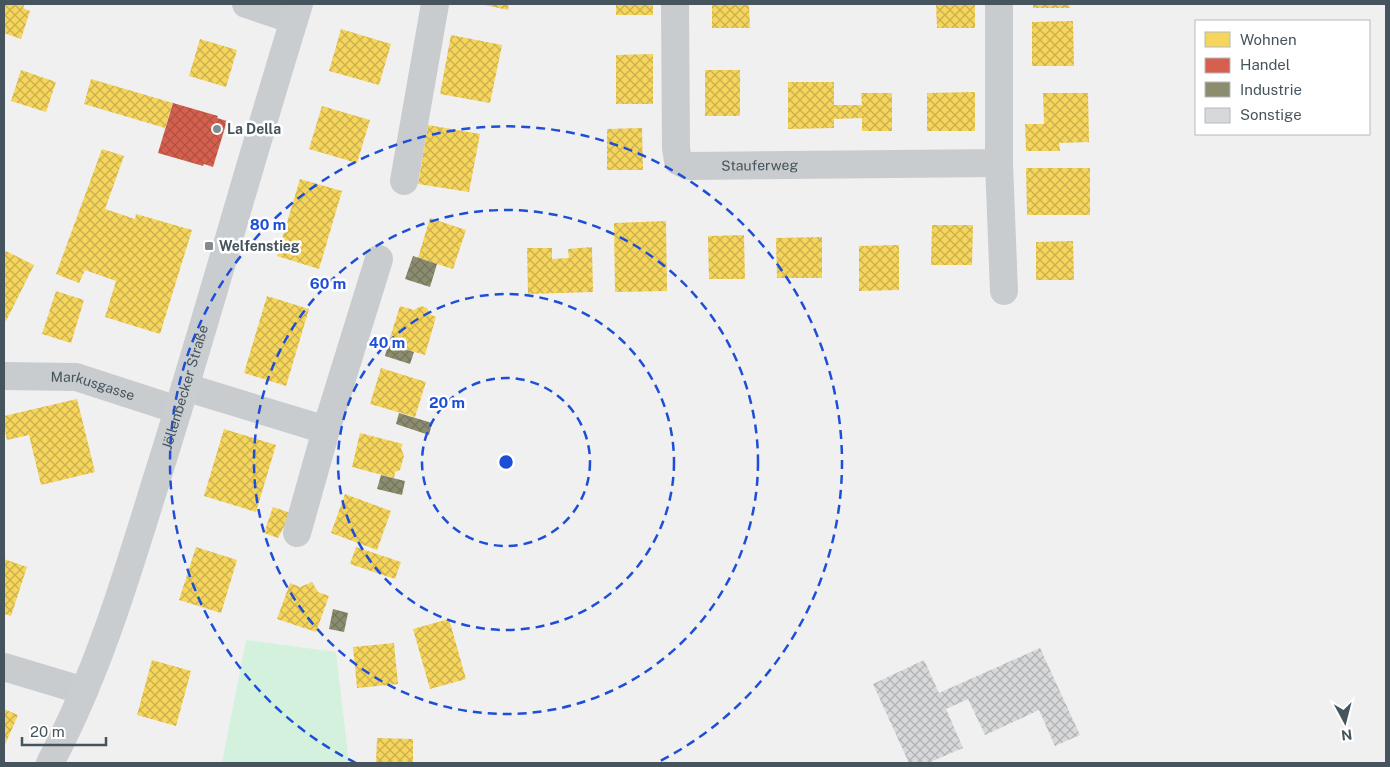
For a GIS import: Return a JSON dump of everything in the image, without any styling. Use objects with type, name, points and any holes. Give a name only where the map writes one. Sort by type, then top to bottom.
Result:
[{"type":"main road","name":"Jöllenbecker Straße","points":[[50,763],[64,737],[114,617],[182,399],[296,12]]},
{"type":"street","points":[[246,4],[296,12]]},
{"type":"street","points":[[404,181],[435,4]]},
{"type":"street","name":"Stauferweg","points":[[675,4],[676,148],[678,161],[688,166],[1000,163]]},
{"type":"street","points":[[999,4],[1000,163],[1004,291]]},
{"type":"street","points":[[297,533],[326,430],[379,258]]},
{"type":"street","name":"Markusgasse","points":[[4,376],[76,377],[182,399]]},
{"type":"street","points":[[182,399],[326,430]]},
{"type":"street","points":[[4,667],[84,691]]},
{"type":"green space","points":[[246,640],[336,652],[349,763],[222,763]]},
{"type":"building: Wohnen","points":[[4,4],[25,4],[23,8],[30,11],[21,39],[4,33]]},
{"type":"building: Wohnen","points":[[480,4],[509,4],[508,10]]},
{"type":"building: Wohnen","points":[[616,4],[653,4],[653,15],[616,15]]},
{"type":"building: Wohnen","points":[[712,4],[749,4],[750,28],[712,28]]},
{"type":"building: Wohnen","points":[[936,4],[975,4],[975,28],[937,28]]},
{"type":"building: Wohnen","points":[[1033,4],[1069,4],[1070,8],[1033,8]]},
{"type":"building: Wohnen","points":[[1073,21],[1074,66],[1032,66],[1032,22]]},
{"type":"building: Wohnen","points":[[341,29],[391,44],[379,85],[329,71]]},
{"type":"building: Wohnen","points":[[451,35],[502,45],[490,103],[440,94]]},
{"type":"building: Wohnen","points":[[200,39],[237,50],[226,87],[189,76]]},
{"type":"building: Wohnen","points":[[653,54],[653,104],[616,104],[616,55]]},
{"type":"building: Wohnen","points":[[21,70],[56,82],[46,112],[11,101]]},
{"type":"building: Wohnen","points":[[705,70],[740,70],[740,116],[705,116]]},
{"type":"building: Wohnen","points":[[91,79],[173,103],[165,128],[84,104]]},
{"type":"building: Wohnen","points":[[788,82],[834,82],[834,105],[862,105],[861,93],[892,93],[892,131],[862,131],[862,118],[834,119],[834,128],[788,129]]},
{"type":"building: Wohnen","points":[[975,92],[975,131],[927,131],[927,93]]},
{"type":"building: Wohnen","points":[[1043,93],[1088,93],[1089,142],[1059,143],[1060,151],[1026,151],[1025,124],[1044,124]]},
{"type":"building: Wohnen","points":[[322,106],[370,120],[357,163],[309,149]]},
{"type":"building: Wohnen","points":[[428,125],[480,134],[469,192],[418,184]]},
{"type":"building: Wohnen","points":[[642,128],[643,170],[607,170],[607,129]]},
{"type":"building: Wohnen","points":[[102,149],[124,156],[105,209],[135,219],[136,214],[192,230],[160,334],[105,317],[116,281],[85,270],[79,283],[56,274]]},
{"type":"building: Wohnen","points":[[1026,168],[1090,168],[1090,215],[1027,215]]},
{"type":"building: Wohnen","points":[[300,179],[342,191],[319,269],[277,256]]},
{"type":"building: Wohnen","points":[[430,218],[466,230],[453,269],[418,258]]},
{"type":"building: Wohnen","points":[[666,221],[667,291],[615,292],[614,223]]},
{"type":"building: Wohnen","points":[[932,225],[973,225],[972,265],[931,265]]},
{"type":"building: Wohnen","points":[[744,235],[745,279],[709,279],[708,236]]},
{"type":"building: Wohnen","points":[[822,237],[822,278],[777,278],[776,238]]},
{"type":"building: Wohnen","points":[[1073,241],[1074,280],[1036,280],[1036,242]]},
{"type":"building: Wohnen","points":[[899,245],[899,290],[859,291],[859,246]]},
{"type":"building: Wohnen","points":[[592,247],[593,292],[528,294],[527,248],[552,248],[552,259],[569,258],[568,249]]},
{"type":"building: Wohnen","points":[[4,250],[34,265],[6,321],[4,320]]},
{"type":"building: Wohnen","points":[[56,291],[84,300],[71,343],[42,334]]},
{"type":"building: Wohnen","points":[[267,296],[309,309],[286,386],[244,373]]},
{"type":"building: Wohnen","points":[[400,306],[414,310],[421,306],[427,308],[430,314],[436,317],[425,355],[388,344]]},
{"type":"building: Wohnen","points":[[381,368],[426,382],[415,417],[370,404]]},
{"type":"building: Wohnen","points":[[77,399],[95,472],[41,485],[29,435],[7,440],[4,416]]},
{"type":"building: Wohnen","points":[[224,429],[276,445],[256,512],[204,496]]},
{"type":"building: Wohnen","points":[[360,433],[403,444],[401,448],[404,456],[400,470],[395,472],[394,478],[352,467]]},
{"type":"building: Wohnen","points":[[345,494],[391,511],[377,550],[331,533]]},
{"type":"building: Wohnen","points":[[273,507],[291,513],[278,538],[264,533]]},
{"type":"building: Wohnen","points":[[196,547],[237,560],[221,613],[179,600]]},
{"type":"building: Wohnen","points":[[356,547],[401,562],[395,579],[350,564]]},
{"type":"building: Wohnen","points":[[4,559],[27,567],[11,616],[4,614]]},
{"type":"building: Wohnen","points":[[312,582],[318,592],[329,596],[316,632],[277,619],[290,583],[300,587]]},
{"type":"building: Wohnen","points":[[449,619],[466,679],[430,689],[413,629]]},
{"type":"building: Wohnen","points":[[394,643],[398,684],[357,688],[353,647]]},
{"type":"building: Wohnen","points":[[152,660],[191,671],[176,726],[137,715]]},
{"type":"building: Wohnen","points":[[4,709],[18,715],[4,747]]},
{"type":"building: Wohnen","points":[[377,738],[413,739],[413,763],[376,763]]},
{"type":"building: Handel","points":[[173,103],[218,116],[217,118],[227,121],[213,167],[158,153]]},
{"type":"building: Industrie","points":[[413,256],[437,264],[430,287],[405,279]]},
{"type":"building: Industrie","points":[[388,344],[414,352],[410,364],[385,356]]},
{"type":"building: Industrie","points":[[399,413],[432,423],[429,435],[396,424]]},
{"type":"building: Industrie","points":[[381,475],[405,481],[402,495],[377,489]]},
{"type":"building: Industrie","points":[[333,609],[348,613],[344,632],[329,629]]},
{"type":"building: Sonstige","points":[[1040,648],[1080,735],[1055,746],[1039,710],[985,735],[968,699],[946,709],[963,748],[928,763],[909,763],[873,684],[924,660],[939,693]]},
{"type":"place","name":"La Della","points":[[217,129]]},
{"type":"place","name":"Welfenstieg","points":[[209,246]]}]
